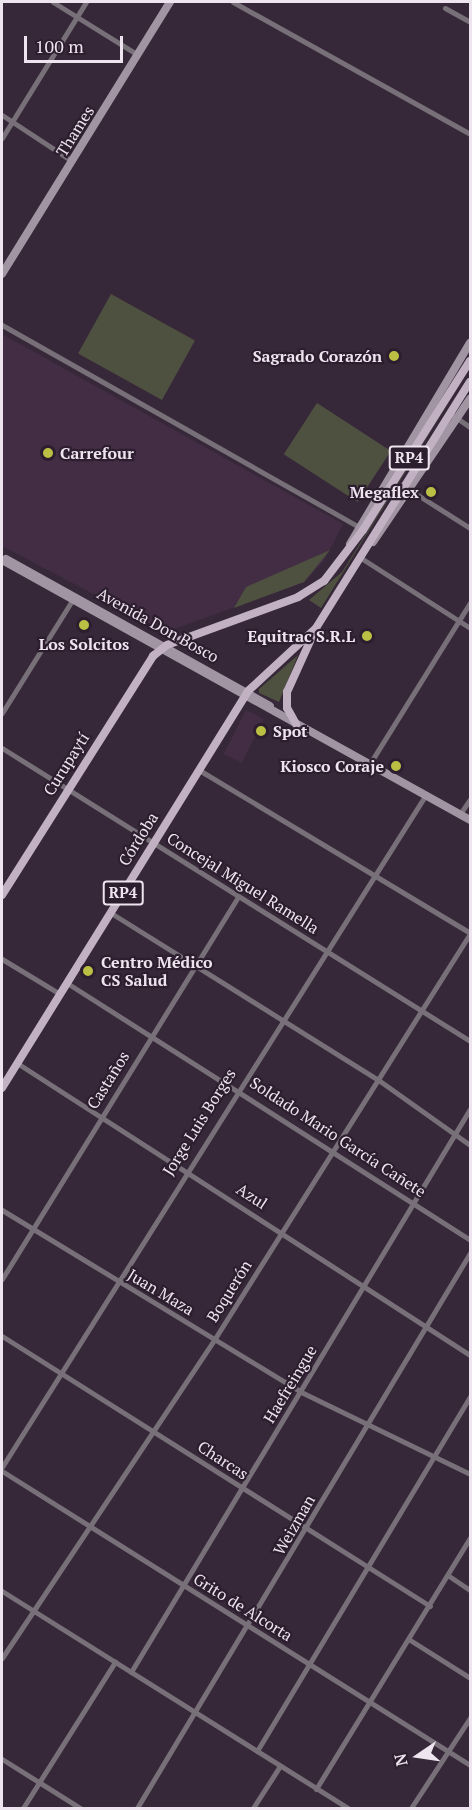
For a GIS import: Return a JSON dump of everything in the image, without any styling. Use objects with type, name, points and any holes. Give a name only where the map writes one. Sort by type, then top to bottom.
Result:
[{"type":"main road","name":"Thames","points":[[2,274],[170,2]]},
{"type":"main road","points":[[360,528],[471,343]]},
{"type":"main road","name":"RP4","points":[[158,651],[167,645],[308,592],[345,554],[471,361]]},
{"type":"main road","name":"RP4","points":[[246,694],[316,628],[454,417],[471,382]]},
{"type":"main road","points":[[361,558],[412,492],[454,417],[471,399]]},
{"type":"main road","name":"Avenida Don Bosco","points":[[2,558],[167,645],[296,724],[471,820]]},
{"type":"main road","name":"Avenida Don Bosco","points":[[2,558],[70,602],[158,651],[246,694]]},
{"type":"main road","points":[[296,724],[286,708],[287,692],[316,628]]},
{"type":"main road","name":"Curupaytí","points":[[2,895],[158,651]]},
{"type":"main road","name":"Córdoba","points":[[2,1088],[246,694]]},
{"type":"street","points":[[53,2],[138,55]]},
{"type":"street","points":[[2,138],[86,2]]},
{"type":"street","points":[[233,2],[469,130]]},
{"type":"street","points":[[445,8],[471,22]]},
{"type":"street","points":[[2,115],[72,161]]},
{"type":"street","points":[[2,325],[360,528]]},
{"type":"street","points":[[454,417],[471,427]]},
{"type":"street","points":[[412,492],[471,528]]},
{"type":"street","points":[[361,558],[471,628]]},
{"type":"street","points":[[2,713],[70,602]]},
{"type":"street","points":[[369,765],[471,603]]},
{"type":"street","name":"Concejal Miguel Ramella","points":[[2,748],[471,1041]]},
{"type":"street","points":[[199,770],[374,873],[470,933]]},
{"type":"street","name":"Jorge Luis Borges","points":[[2,1469],[185,1168],[425,796]]},
{"type":"street","points":[[460,814],[471,799]]},
{"type":"street","name":"Castaños","points":[[2,1279],[238,897]]},
{"type":"street","points":[[111,913],[377,1080],[471,1144]]},
{"type":"street","name":"Boquerón","points":[[2,1658],[88,1525],[214,1340],[470,933]]},
{"type":"street","points":[[2,959],[60,994]]},
{"type":"street","name":"Soldado Mario García Cañete","points":[[67,982],[237,1087],[471,1240]]},
{"type":"street","name":"Azul","points":[[17,1063],[185,1168],[282,1231],[363,1288],[471,1355]]},
{"type":"street","name":"Haefreingue","points":[[130,1672],[185,1587],[471,1109]]},
{"type":"street","name":"Juan Maza","points":[[2,1210],[301,1392],[471,1474]]},
{"type":"street","name":"Weizman","points":[[137,1809],[250,1628],[471,1253]]},
{"type":"street","name":"Charcas","points":[[2,1336],[430,1606]]},
{"type":"street","points":[[256,1751],[311,1665],[471,1397]]},
{"type":"street","name":"Grito de Alcorta","points":[[2,1469],[185,1587],[471,1765]]},
{"type":"street","points":[[316,1789],[372,1703],[471,1538]]},
{"type":"street","points":[[449,1576],[471,1590]]},
{"type":"street","points":[[2,1591],[348,1809]]},
{"type":"street","points":[[410,1640],[471,1678]]},
{"type":"street","points":[[23,1809],[115,1662]]},
{"type":"street","points":[[411,1809],[471,1718]]},
{"type":"street","points":[[2,1759],[80,1809]]},
{"type":"street","points":[[253,1809],[280,1766]]},
{"type":"shaded area","points":[[2,334],[343,524],[324,561],[304,582],[166,632],[2,546]]},
{"type":"shaded area","points":[[246,710],[264,719],[242,763],[224,754]]},
{"type":"green space","points":[[111,294],[195,341],[162,400],[78,353]]},
{"type":"green space","points":[[470,368],[321,608],[309,600],[342,572]]},
{"type":"green space","points":[[317,403],[391,451],[358,502],[284,454]]},
{"type":"green space","points":[[330,550],[304,582],[234,608],[246,587]]},
{"type":"green space","points":[[298,655],[279,702],[259,693],[259,689]]},
{"type":"place","name":"Sagrado Corazón","points":[[394,356]]},
{"type":"place","name":"Carrefour","points":[[48,453]]},
{"type":"place","name":"Megaflex","points":[[431,492]]},
{"type":"place","name":"Los Solcitos","points":[[84,625]]},
{"type":"place","name":"Equitrac S.R.L","points":[[367,636]]},
{"type":"place","name":"Spot","points":[[261,731]]},
{"type":"place","name":"Kiosco Coraje","points":[[396,766]]},
{"type":"place","name":"Centro Médico CS Salud","points":[[88,971]]}]
